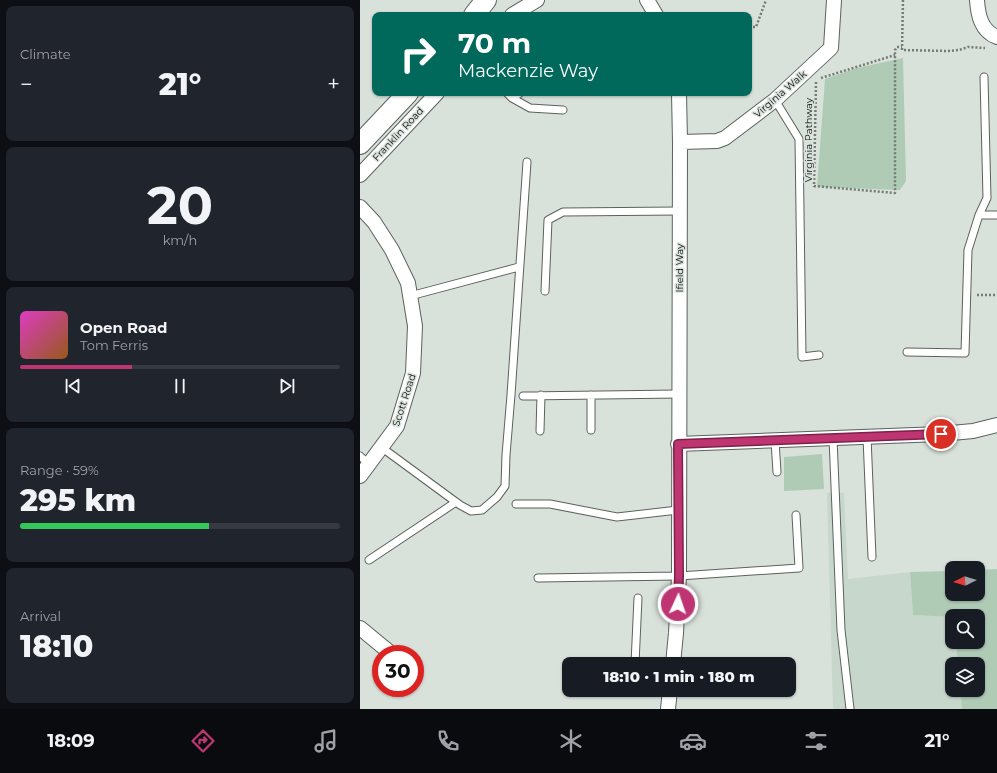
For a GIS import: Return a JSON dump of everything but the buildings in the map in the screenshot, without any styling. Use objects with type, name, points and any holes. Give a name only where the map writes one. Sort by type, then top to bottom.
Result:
[{"type":"street","points":[[476,12],[486,0]]},
{"type":"street","points":[[517,12],[537,0]]},
{"type":"street","points":[[647,0],[654,12]]},
{"type":"street","name":"Virginia Walk","points":[[680,142],[715,141],[723,139],[734,133],[775,100],[831,48],[834,0]]},
{"type":"street","points":[[977,0],[979,15],[993,42]]},
{"type":"street","points":[[360,144],[405,96]]},
{"type":"street","name":"Franklin Road","points":[[360,175],[434,96]]},
{"type":"street","name":"Ifield Way","points":[[674,657],[679,576],[679,96]]},
{"type":"street","name":"Scott Road","points":[[360,207],[374,222],[392,250],[408,283],[415,326],[413,373],[397,426],[381,447],[365,460],[360,476]]},
{"type":"street","points":[[678,444],[952,434],[997,425]]},
{"type":"street","points":[[360,628],[381,645]]},
{"type":"street","points":[[668,709],[669,697]]},
{"type":"lane","points":[[907,352],[965,353],[968,250],[979,215],[987,198],[984,77]]},
{"type":"lane","points":[[512,96],[530,108],[563,110]]},
{"type":"lane","points":[[775,100],[799,139],[802,357],[819,355]]},
{"type":"lane","points":[[381,447],[456,502],[471,511],[482,510],[497,498],[505,486],[527,162]]},
{"type":"lane","points":[[545,291],[548,220],[563,212],[679,211]]},
{"type":"lane","points":[[979,215],[997,215]]},
{"type":"lane","points":[[410,296],[519,267]]},
{"type":"lane","points":[[523,396],[679,394]]},
{"type":"lane","points":[[540,431],[541,395]]},
{"type":"lane","points":[[591,395],[591,430]]},
{"type":"lane","points":[[867,437],[872,557]]},
{"type":"lane","points":[[833,438],[841,630],[850,709]]},
{"type":"lane","points":[[775,441],[776,472]]},
{"type":"lane","points":[[369,560],[456,502]]},
{"type":"lane","points":[[516,504],[550,504],[616,517],[678,510]]},
{"type":"lane","points":[[538,578],[679,576],[799,568],[796,515]]},
{"type":"lane","points":[[635,657],[638,598]]},
{"type":"path","points":[[752,27],[756,27],[766,0]]},
{"type":"path","points":[[903,0],[902,50],[948,51],[993,42]]},
{"type":"path","points":[[816,74],[821,78],[895,55],[896,48],[902,47]]},
{"type":"path","name":"Virginia Pathway","points":[[816,82],[814,186],[895,193],[895,55]]},
{"type":"path","points":[[967,295],[997,295]]},
{"type":"shaded area","points":[[827,493],[844,493],[848,579],[910,572],[913,615],[945,617],[945,649],[957,649],[957,657],[945,657],[945,697],[961,697],[962,709],[833,709]]},
{"type":"green space","points":[[903,58],[906,181],[900,190],[817,187],[825,79],[857,68]]},
{"type":"green space","points":[[822,454],[824,489],[784,491],[784,457]]},
{"type":"green space","points":[[997,569],[997,709],[962,709],[961,697],[985,697],[985,657],[957,657],[957,649],[985,649],[985,609],[945,609],[945,617],[913,615],[910,572],[945,571],[945,601],[985,601],[985,570]]},
{"type":"route","points":[[678,604],[678,444],[941,434]]}]
